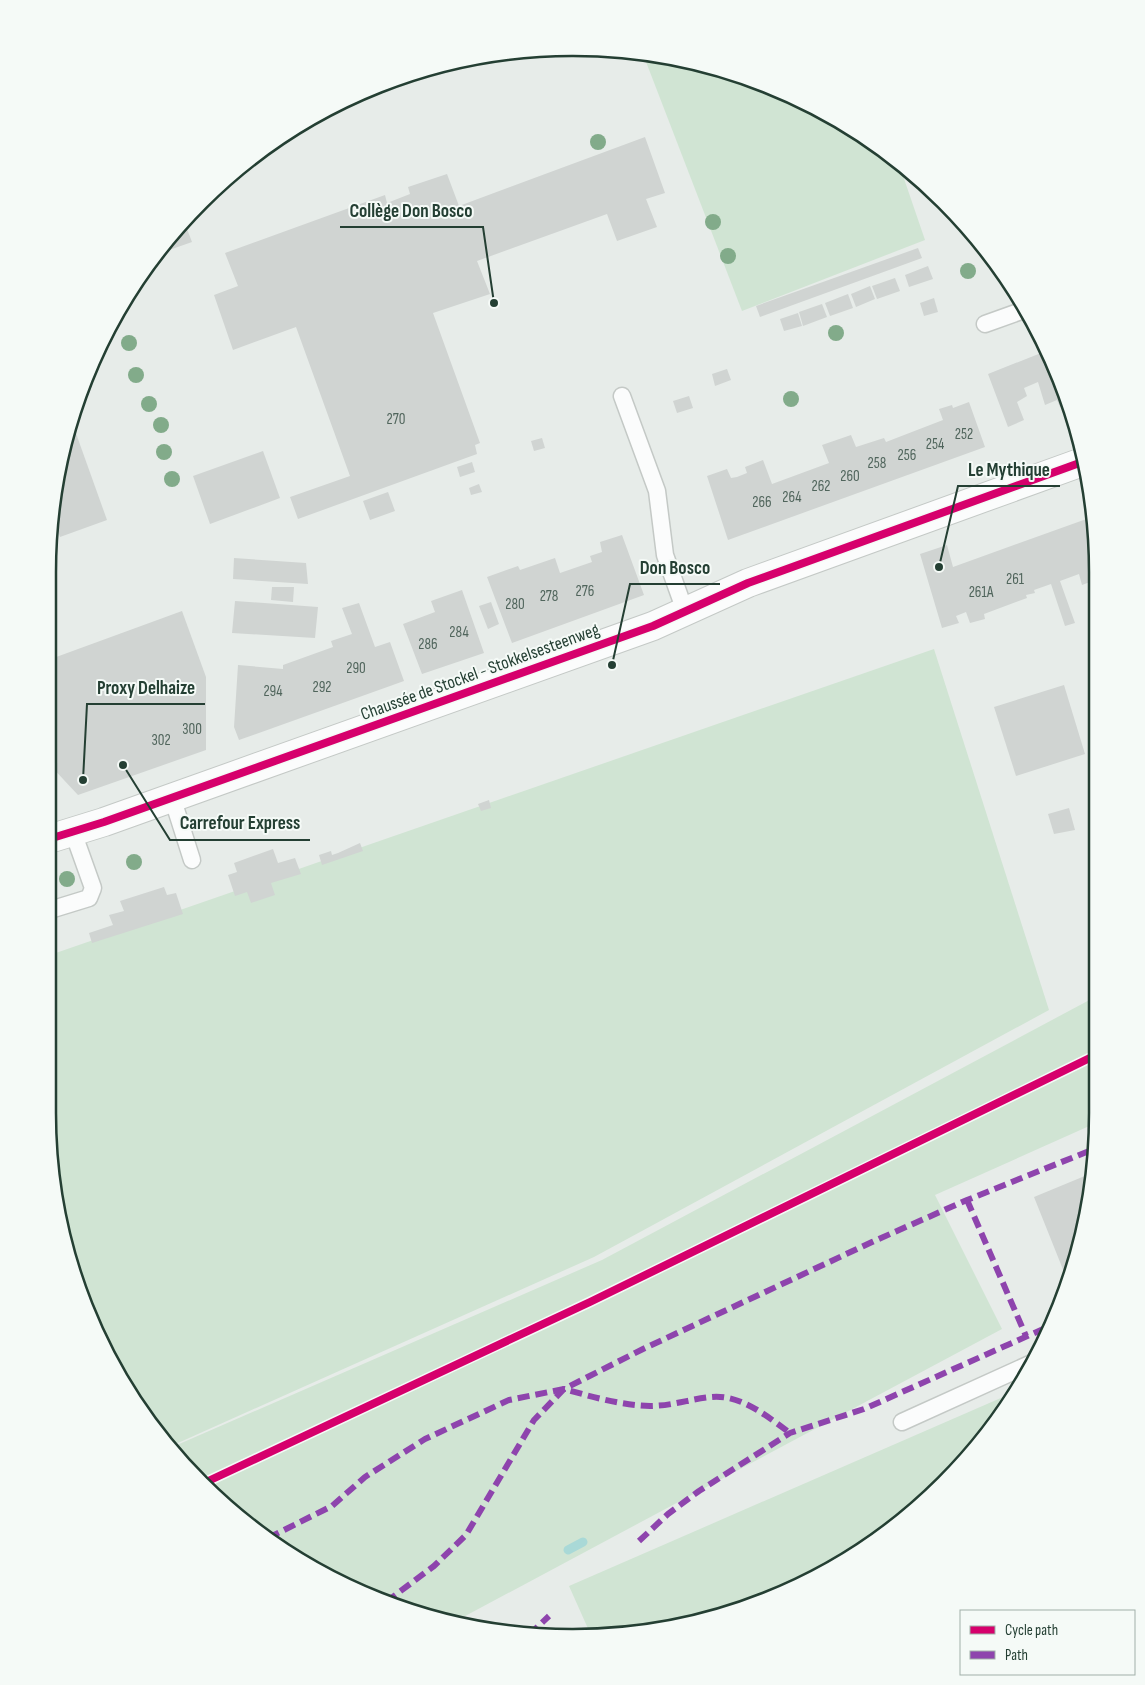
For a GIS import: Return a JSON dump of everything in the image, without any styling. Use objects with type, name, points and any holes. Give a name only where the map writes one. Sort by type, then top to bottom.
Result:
[{"type":"street","name":"Chaussée de Stockel - Stokkelsesteenweg","points":[[61,835],[644,629],[748,584],[1077,464]]},
{"type":"lane","points":[[985,324],[1019,312]]},
{"type":"lane","points":[[622,396],[657,491],[665,555],[685,611]]},
{"type":"lane","points":[[172,797],[192,860]]},
{"type":"lane","points":[[56,908],[89,898],[92,888],[61,835]]},
{"type":"lane","points":[[902,1422],[1022,1368]]},
{"type":"green space","points":[[646,62],[706,74],[738,84],[801,109],[859,143],[903,176],[925,240],[742,311]]},
{"type":"green space","points":[[934,649],[1049,1010],[594,1257],[176,1444],[143,1399],[109,1341],[84,1278],[74,1246],[66,1213],[57,1146],[56,953]]},
{"type":"green space","points":[[1089,1000],[1089,1126],[935,1195],[1002,1329],[463,1617],[407,1601],[375,1589],[344,1576],[314,1560],[258,1522],[232,1501],[207,1478],[177,1445],[602,1260]]},
{"type":"green space","points":[[1003,1397],[961,1453],[913,1501],[859,1542],[801,1576],[738,1601],[706,1611],[673,1619],[606,1628],[588,1629],[569,1586]]},
{"type":"building","points":[[645,137],[665,193],[646,199],[657,227],[617,241],[607,214],[477,261],[490,294],[433,313],[480,443],[475,445],[477,454],[298,519],[290,497],[350,476],[296,327],[233,350],[214,295],[238,286],[225,253],[385,195],[387,203],[410,194],[408,187],[447,174],[459,206]]},
{"type":"building","points":[[187,229],[192,242],[170,250]]},
{"type":"building","points":[[918,248],[922,258],[760,317],[756,306]]},
{"type":"building","points":[[928,266],[933,279],[909,287],[905,275]]},
{"type":"building","points":[[895,278],[900,291],[877,299],[872,286]]},
{"type":"building","points":[[870,286],[875,299],[856,307],[851,294]]},
{"type":"building","points":[[848,294],[853,308],[830,316],[825,303]]},
{"type":"building","points":[[934,298],[938,312],[924,316],[920,303]]},
{"type":"building","points":[[822,304],[827,317],[803,326],[799,312]]},
{"type":"building","points":[[798,313],[802,326],[784,331],[780,319]]},
{"type":"building","points":[[1040,353],[1061,407],[1057,400],[1045,405],[1038,382],[1024,388],[1027,396],[1017,402],[1024,420],[1008,427],[988,374]]},
{"type":"building","points":[[727,369],[731,380],[715,386],[712,374]]},
{"type":"building","points":[[689,396],[693,408],[677,413],[673,401]]},
{"type":"building","points":[[969,402],[985,447],[728,540],[707,476],[727,469],[731,478],[737,477],[747,473],[745,467],[763,460],[772,484],[829,463],[822,445],[851,435],[856,447],[884,438],[886,442],[943,420],[939,409],[952,405],[953,408]]},
{"type":"building","points":[[76,433],[107,520],[60,537],[58,531],[66,472]]},
{"type":"building","points":[[542,438],[545,448],[534,451],[531,441]]},
{"type":"building","points":[[263,451],[280,498],[210,524],[193,476]]},
{"type":"building","points":[[472,462],[475,472],[460,477],[457,467]]},
{"type":"building","points":[[479,484],[482,492],[471,495],[469,488]]},
{"type":"building","points":[[388,492],[395,511],[370,520],[363,501]]},
{"type":"building","points":[[1086,519],[1089,582],[1082,585],[1079,574],[1060,581],[1075,623],[1065,626],[1051,584],[1034,590],[1035,593],[1026,595],[1027,598],[984,614],[985,619],[970,623],[966,612],[956,616],[959,623],[942,628],[920,554],[947,545],[953,567]]},
{"type":"building","points":[[622,535],[644,595],[512,643],[487,577],[518,566],[520,570],[555,558],[560,573],[592,562],[590,556],[602,552],[600,542]]},
{"type":"building","points":[[234,558],[306,563],[308,584],[233,579]]},
{"type":"building","points":[[272,587],[294,587],[293,602],[271,600]]},
{"type":"building","points":[[462,590],[484,653],[422,674],[403,624],[435,612],[431,601]]},
{"type":"building","points":[[235,601],[318,607],[315,638],[232,633]]},
{"type":"building","points":[[491,602],[499,624],[488,629],[479,606]]},
{"type":"building","points":[[359,603],[375,647],[390,642],[404,681],[239,740],[234,727],[238,665],[283,669],[283,665],[333,647],[331,641],[352,634],[342,608]]},
{"type":"building","points":[[182,611],[206,677],[206,750],[78,795],[56,771],[56,657]]},
{"type":"building","points":[[1064,685],[1085,754],[1016,776],[994,707]]},
{"type":"building","points":[[489,800],[491,808],[481,811],[478,804]]},
{"type":"building","points":[[1069,808],[1075,830],[1054,834],[1048,814]]},
{"type":"building","points":[[360,843],[363,851],[322,865],[319,855],[331,851],[332,855]]},
{"type":"building","points":[[273,849],[278,863],[295,858],[301,874],[271,883],[275,895],[251,903],[247,892],[235,896],[228,875],[237,872],[234,863]]},
{"type":"building","points":[[164,887],[167,895],[176,893],[183,914],[92,943],[89,933],[113,925],[109,915],[124,911],[120,901]]},
{"type":"building","points":[[1084,1176],[1079,1213],[1063,1270],[1034,1197]]},
{"type":"waterway","points":[[568,1550],[583,1542]]},
{"type":"marked path","points":[[275,1534],[332,1506],[365,1477],[425,1439],[509,1400],[564,1389],[643,1349],[872,1242],[967,1200],[1087,1152]]},
{"type":"marked path","points":[[967,1200],[1026,1336]]},
{"type":"marked path","points":[[639,1541],[668,1514],[699,1491],[790,1433],[864,1409],[1041,1330]]},
{"type":"marked path","points":[[394,1596],[434,1566],[466,1535],[534,1420],[564,1389],[596,1398],[650,1406],[711,1397],[733,1399],[754,1408],[790,1433]]},
{"type":"marked path","points":[[537,1628],[549,1616]]},
{"type":"cycle path","points":[[56,837],[104,822],[653,626],[748,583],[1077,464]]},
{"type":"cycle path","points":[[210,1480],[590,1302],[1089,1058]]},
{"type":"place","name":"Collège Don Bosco","points":[[494,303]]},
{"type":"place","name":"Le Mythique","points":[[939,567]]},
{"type":"place","name":"Don Bosco","points":[[612,665]]},
{"type":"place","name":"Carrefour Express","points":[[123,765]]},
{"type":"place","name":"Proxy Delhaize","points":[[83,780]]}]
